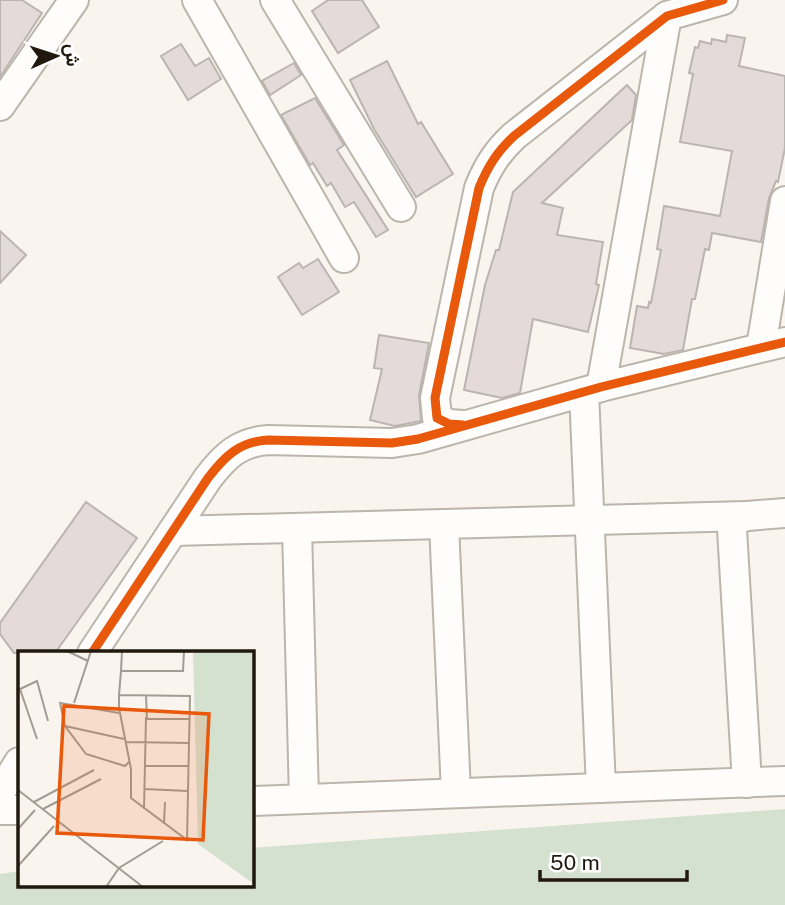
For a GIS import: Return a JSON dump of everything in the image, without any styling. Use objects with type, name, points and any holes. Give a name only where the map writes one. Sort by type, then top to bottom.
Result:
[{"type":"street","points":[[0,106],[75,0]]},
{"type":"street","points":[[197,0],[344,258]]},
{"type":"street","points":[[275,0],[401,207]]},
{"type":"street","points":[[463,425],[449,424],[438,418],[435,398],[480,188],[488,166],[497,152],[514,136],[667,16],[723,0]]},
{"type":"street","points":[[601,788],[589,520],[592,389],[667,16]]},
{"type":"street","points":[[93,651],[225,456],[245,444],[268,440],[391,443],[418,439],[592,389],[773,345],[785,201]]},
{"type":"street","points":[[173,531],[785,513]]},
{"type":"street","points":[[747,516],[735,520],[732,529],[747,783]]},
{"type":"street","points":[[444,524],[456,793]]},
{"type":"street","points":[[297,528],[304,799]]},
{"type":"street","points":[[0,793],[18,764]]},
{"type":"street","points":[[254,801],[785,781]]},
{"type":"street","points":[[0,810],[18,810]]},
{"type":"green space","points":[[785,809],[785,905],[0,905],[0,874],[18,871],[18,888],[254,888],[254,848]]},
{"type":"building","points":[[0,0],[22,0],[42,13],[0,77]]},
{"type":"building","points":[[328,0],[362,0],[379,27],[338,53],[312,11]]},
{"type":"building","points":[[727,35],[745,38],[739,66],[785,76],[785,148],[778,182],[776,181],[769,198],[761,242],[712,233],[709,250],[705,249],[695,299],[692,299],[683,350],[664,354],[630,348],[637,306],[648,308],[649,302],[651,303],[661,250],[657,249],[664,206],[720,216],[732,151],[680,142],[693,74],[689,73],[695,47],[698,48],[700,41],[711,44],[712,39],[726,42]]},
{"type":"building","points":[[181,44],[195,66],[209,58],[221,79],[188,100],[161,56]]},
{"type":"building","points":[[387,61],[418,124],[421,122],[453,174],[416,197],[374,129],[350,80]]},
{"type":"building","points":[[294,63],[301,75],[270,95],[262,81]]},
{"type":"building","points":[[627,85],[636,95],[632,120],[542,203],[563,208],[557,235],[603,242],[596,284],[599,285],[588,332],[533,319],[520,393],[502,398],[464,390],[485,285],[496,250],[499,250],[513,192]]},
{"type":"building","points":[[315,98],[344,145],[337,150],[388,230],[376,237],[354,202],[345,207],[331,183],[327,186],[313,163],[310,165],[281,115]]},
{"type":"building","points":[[0,231],[26,255],[0,283]]},
{"type":"building","points":[[318,259],[339,292],[302,315],[278,277],[299,263],[303,268]]},
{"type":"building","points":[[379,335],[429,343],[419,395],[421,421],[395,426],[370,420],[382,369],[374,368]]},
{"type":"building","points":[[86,502],[137,538],[56,651],[14,653],[0,634],[0,623]]},
{"type":"cycle path","points":[[463,425],[449,424],[437,418],[435,398],[479,188],[490,166],[514,136],[667,16],[723,0]]},
{"type":"cycle path","points":[[93,651],[208,478],[220,463],[241,447],[268,440],[392,443],[418,439],[601,387],[785,342]]}]
